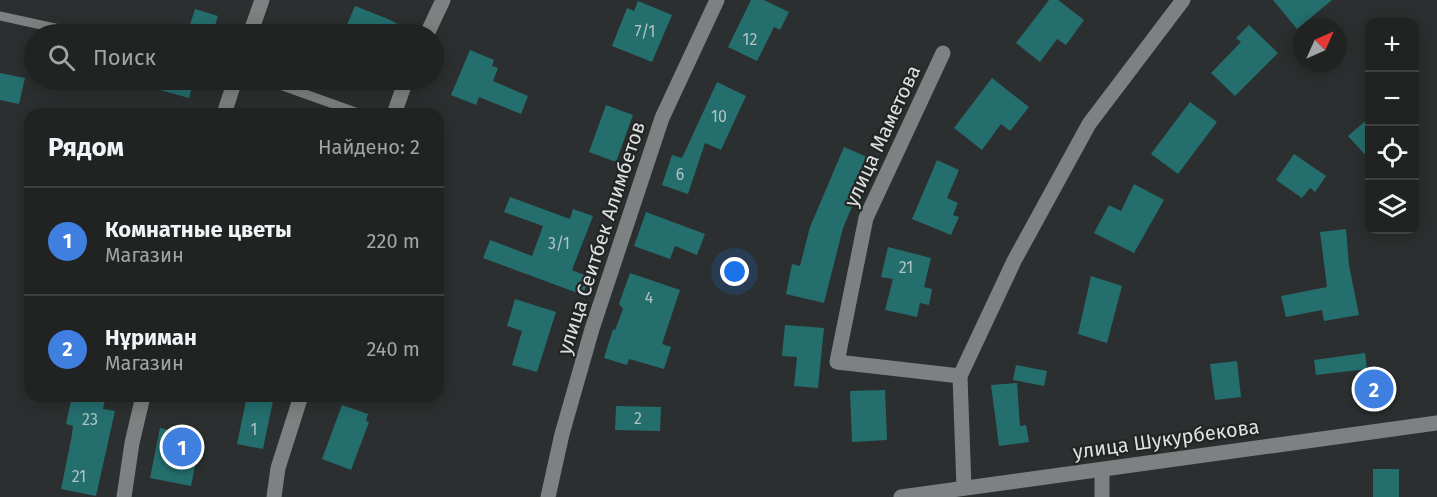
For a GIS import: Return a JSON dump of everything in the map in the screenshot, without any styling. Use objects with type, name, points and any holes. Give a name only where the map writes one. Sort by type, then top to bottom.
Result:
[{"type":"street","points":[[254,24],[262,0]]},
{"type":"street","points":[[432,24],[443,0]]},
{"type":"street","name":"улица Сеитбек Алимбетов","points":[[548,497],[562,434],[592,329],[662,118],[717,0]]},
{"type":"street","points":[[964,488],[960,376],[1014,261],[1089,124],[1183,0]]},
{"type":"street","name":"улица Маметова","points":[[943,53],[866,218],[837,362],[960,376]]},
{"type":"street","points":[[226,108],[232,90]]},
{"type":"street","points":[[396,108],[402,90]]},
{"type":"street","points":[[124,497],[132,443],[142,402]]},
{"type":"street","points":[[274,497],[278,468],[299,402]]},
{"type":"street","name":"улица Шукурбекова","points":[[901,497],[1437,423]]},
{"type":"street","points":[[1102,470],[1102,497]]},
{"type":"lane","points":[[0,16],[36,24]]},
{"type":"lane","points":[[294,90],[344,108]]},
{"type":"building","points":[[751,0],[764,0],[789,12],[780,30],[774,27],[757,61],[728,47]]},
{"type":"building","points":[[1049,0],[1058,0],[1084,20],[1066,45],[1057,39],[1040,62],[1016,43]]},
{"type":"building","points":[[1273,0],[1332,0],[1310,18],[1293,18],[1293,24]]},
{"type":"building","points":[[638,1],[672,15],[652,62],[612,46],[627,8],[634,11]]},
{"type":"building","points":[[355,6],[398,24],[347,24]]},
{"type":"building","points":[[195,9],[218,16],[215,24],[190,24]]},
{"type":"building","points":[[1249,25],[1278,53],[1235,96],[1211,73],[1241,42],[1236,38]]},
{"type":"building","points":[[470,50],[494,60],[492,66],[498,68],[493,81],[528,96],[521,114],[479,97],[476,105],[451,95]]},
{"type":"building","points":[[0,73],[24,78],[19,104],[0,100]]},
{"type":"building","points":[[992,78],[1029,107],[1010,131],[1001,124],[982,150],[954,128]]},
{"type":"building","points":[[717,82],[746,96],[721,150],[705,143],[688,194],[662,185],[672,155],[682,158]]},
{"type":"building","points":[[160,90],[191,90],[189,98]]},
{"type":"building","points":[[1190,102],[1217,122],[1178,174],[1151,154]]},
{"type":"building","points":[[606,105],[633,115],[616,162],[589,152]]},
{"type":"building","points":[[1365,121],[1365,155],[1348,136]]},
{"type":"building","points":[[844,147],[872,159],[843,228],[824,303],[786,294],[792,264],[800,266],[810,227]]},
{"type":"building","points":[[1294,154],[1326,176],[1315,192],[1310,188],[1302,198],[1276,180]]},
{"type":"building","points":[[937,160],[959,170],[947,198],[958,203],[953,215],[959,217],[951,235],[912,219]]},
{"type":"building","points":[[1134,184],[1164,200],[1134,253],[1094,233],[1109,205],[1121,211]]},
{"type":"building","points":[[510,197],[570,219],[573,209],[593,216],[572,270],[589,277],[583,295],[483,258],[490,240],[532,256],[543,226],[504,212]]},
{"type":"building","points":[[646,212],[705,234],[697,255],[675,246],[670,259],[634,246]]},
{"type":"building","points":[[1346,229],[1349,265],[1359,315],[1324,321],[1322,310],[1286,317],[1281,296],[1327,287],[1320,232]]},
{"type":"building","points":[[888,247],[931,258],[924,287],[932,289],[929,305],[920,303],[917,317],[885,310],[893,279],[881,277]]},
{"type":"building","points":[[630,273],[680,290],[662,344],[671,347],[664,369],[629,359],[627,365],[604,358],[613,329],[615,330],[623,309],[619,304]]},
{"type":"building","points":[[1091,276],[1122,286],[1107,343],[1078,334]]},
{"type":"building","points":[[515,299],[556,312],[537,372],[512,365],[522,331],[507,326]]},
{"type":"building","points":[[785,325],[824,328],[818,388],[794,386],[797,357],[782,356]]},
{"type":"building","points":[[1365,353],[1367,369],[1316,375],[1314,360]]},
{"type":"building","points":[[1237,361],[1241,397],[1215,400],[1210,364]]},
{"type":"building","points":[[1016,365],[1047,371],[1044,386],[1013,380]]},
{"type":"building","points":[[1017,383],[1020,426],[1026,425],[1029,442],[999,446],[991,385]]},
{"type":"building","points":[[885,390],[887,440],[852,442],[850,391]]},
{"type":"building","points":[[71,402],[105,402],[103,409],[115,411],[96,496],[61,489],[73,426],[66,424]]},
{"type":"building","points":[[246,402],[273,402],[263,449],[237,444]]},
{"type":"building","points":[[342,405],[368,414],[366,421],[369,422],[351,470],[322,459]]},
{"type":"building","points":[[616,406],[661,407],[660,431],[615,430]]},
{"type":"building","points":[[160,428],[201,436],[191,486],[150,478]]},
{"type":"building","points":[[1373,469],[1399,469],[1399,497],[1373,497]]},
{"type":"place","name":"Нұриман","points":[[1374,389]]},
{"type":"place","name":"Комнатные цветы","points":[[182,447]]}]
